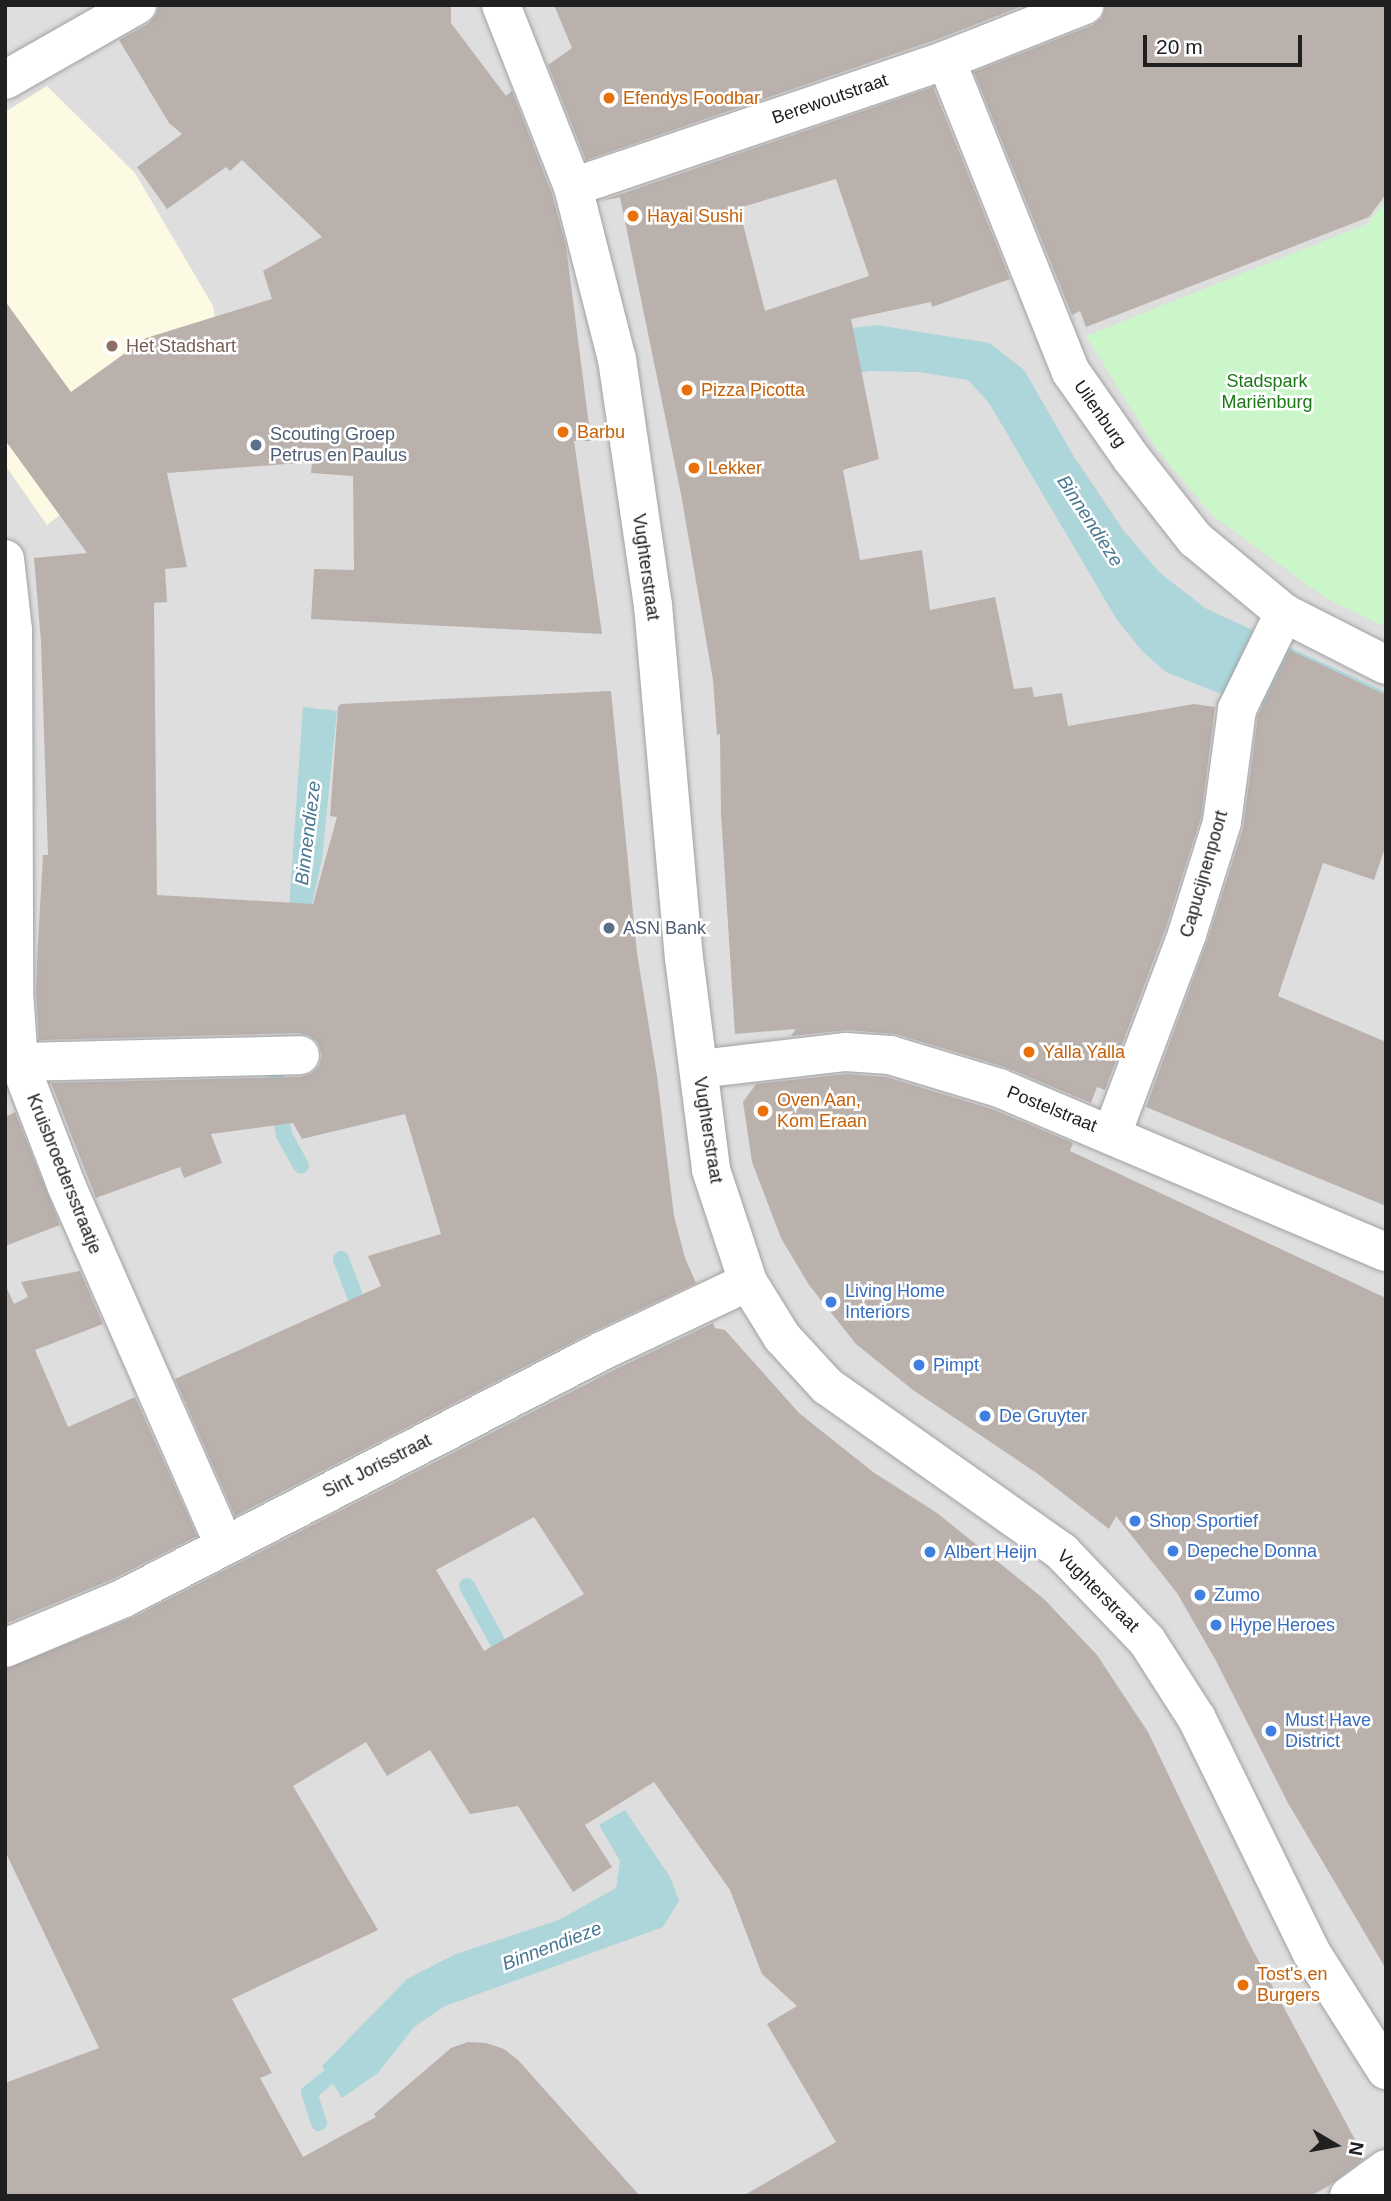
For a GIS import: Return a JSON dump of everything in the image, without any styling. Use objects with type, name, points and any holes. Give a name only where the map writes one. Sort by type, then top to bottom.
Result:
[{"type":"street","points":[[5,80],[137,5]]},
{"type":"street","name":"Vughterstraat","points":[[501,5],[573,187],[617,359],[651,591],[684,958],[710,1170],[748,1282],[782,1336],[827,1386],[1062,1552],[1147,1642],[1197,1719],[1311,1952],[1386,2070]]},
{"type":"street","name":"Berewoutstraat","points":[[573,187],[946,60],[1084,5]]},
{"type":"street","name":"Uilenburg","points":[[946,60],[1071,372],[1132,459],[1195,539],[1279,623],[1386,664]]},
{"type":"street","name":"Kruisbroedersstraatje","points":[[5,559],[13,630],[14,979],[19,1062],[67,1187],[224,1544]]},
{"type":"street","name":"Capucijnenpoort","points":[[1112,1134],[1187,934],[1222,822],[1237,709],[1279,623]]},
{"type":"street","name":"Postelstraat","points":[[698,1069],[846,1052],[890,1055],[999,1088],[1386,1252]]},
{"type":"street","points":[[19,1062],[300,1055]]},
{"type":"street","name":"Sint Jorisstraat","points":[[5,1648],[124,1598],[224,1544],[602,1352],[748,1282]]},
{"type":"street","points":[[1349,2196],[1386,2169]]},
{"type":"shaded area","points":[[5,5],[1386,5],[1386,2196],[5,2196]]},
{"type":"shaded area","name":"Het Stadshart","points":[[47,86],[135,173],[213,306],[226,386],[47,525],[5,465],[5,112]]},
{"type":"green space","name":"Stadspark Mariënburg","points":[[1386,200],[1386,627],[1327,599],[1212,515],[1154,445],[1086,336],[1367,224]]},
{"type":"water","points":[[877,325],[989,343],[1024,370],[1073,455],[1124,531],[1160,573],[1205,608],[1386,692],[1386,757],[1292,714],[1216,692],[1166,672],[1143,652],[1117,620],[989,403],[968,380],[918,372],[871,371],[806,381],[798,334]]},
{"type":"water","points":[[303,707],[337,711],[322,859],[311,909],[289,908]]},
{"type":"water","points":[[625,1810],[670,1877],[679,1901],[663,1927],[445,2006],[414,2027],[378,2073],[342,2098],[322,2066],[407,1979],[456,1954],[559,1920],[616,1888],[620,1861],[599,1825]]},
{"type":"building","points":[[159,5],[451,5],[451,23],[506,96],[512,91],[552,194],[566,246],[591,441],[574,441],[602,634],[311,619],[314,569],[354,570],[353,476],[311,473],[312,462],[167,473],[187,567],[165,569],[167,602],[154,603],[157,895],[313,904],[337,817],[330,816],[338,707],[341,704],[611,691],[637,953],[657,1076],[674,1216],[685,1258],[696,1283],[592,1332],[235,1516],[175,1379],[381,1286],[368,1256],[441,1234],[405,1114],[302,1139],[293,1123],[211,1134],[222,1163],[184,1178],[180,1167],[96,1198],[51,1083],[301,1077],[312,1073],[319,1066],[322,1055],[318,1043],[310,1036],[299,1033],[39,1040],[36,992],[38,941],[43,855],[48,855],[41,642],[34,558],[87,553],[5,440],[5,301],[71,392],[146,338],[272,299],[263,271],[322,237],[242,160],[230,171],[226,167],[167,209],[137,167],[182,134],[169,123],[119,40],[148,24],[156,15]]},
{"type":"building","points":[[554,5],[1025,5],[938,39],[586,160],[548,65],[572,48]]},
{"type":"building","points":[[1106,5],[1386,5],[1386,194],[1369,217],[1086,327],[1080,311],[1072,315],[974,72],[1093,25],[1102,18]]},
{"type":"building","points":[[933,87],[1010,279],[932,307],[931,302],[851,319],[879,459],[843,470],[860,560],[922,550],[930,610],[995,597],[1014,689],[1032,687],[1034,697],[1062,693],[1068,726],[1194,704],[1215,707],[1201,817],[1166,927],[1105,1090],[1097,1087],[1091,1103],[1005,1067],[896,1034],[847,1030],[791,1036],[796,1029],[735,1034],[721,814],[720,734],[717,735],[713,680],[681,494],[620,197],[601,201]],"holes":[[[836,179],[869,276],[765,311],[739,208]]]},
{"type":"building","points":[[1290,650],[1386,695],[1386,845],[1374,880],[1323,863],[1278,996],[1386,1042],[1386,1206],[1146,1107],[1207,942],[1243,829],[1258,715]]},
{"type":"building","points":[[847,1074],[886,1077],[992,1109],[1073,1143],[1070,1151],[1386,1298],[1386,1969],[1288,1803],[1215,1659],[1177,1593],[1116,1516],[1109,1529],[1038,1474],[913,1390],[856,1344],[809,1285],[781,1238],[752,1162],[743,1102],[756,1084]]},
{"type":"building","points":[[15,1112],[60,1225],[5,1246],[5,1117]]},
{"type":"building","points":[[80,1271],[103,1324],[35,1350],[68,1427],[135,1397],[197,1536],[115,1578],[5,1624],[5,1284],[14,1304],[28,1297],[21,1282]]},
{"type":"building","points":[[713,1323],[715,1328],[725,1330],[799,1413],[873,1472],[937,1513],[1044,1599],[1097,1655],[1148,1732],[1248,1941],[1365,2158],[1311,2196],[743,2196],[836,2142],[767,2024],[797,2006],[762,1974],[730,1890],[654,1782],[585,1825],[612,1867],[573,1892],[518,1806],[470,1814],[430,1750],[387,1776],[366,1742],[293,1786],[378,1930],[232,1999],[272,2073],[260,2078],[303,2157],[376,2117],[374,2114],[451,2048],[468,2042],[486,2043],[504,2049],[518,2060],[640,2196],[5,2196],[5,2083],[99,2048],[5,1851],[5,1669],[134,1617],[612,1371]],"holes":[[[534,1517],[584,1594],[484,1651],[436,1570]]]},
{"type":"waterway","name":"Binnendieze","points":[[274,1068],[284,1135],[301,1166]]},
{"type":"waterway","name":"Binnendieze","points":[[341,1259],[362,1315]]},
{"type":"waterway","name":"Binnendieze","points":[[467,1586],[497,1641]]},
{"type":"waterway","name":"Binnendieze","points":[[319,2123],[309,2093],[345,2064]]},
{"type":"place","name":"Efendys Foodbar","points":[[609,98]]},
{"type":"place","name":"Hayai Sushi","points":[[633,216]]},
{"type":"place","name":"Het Stadshart","points":[[112,346]]},
{"type":"place","name":"Pizza Picotta","points":[[687,390]]},
{"type":"place","name":"Barbu","points":[[563,432]]},
{"type":"place","name":"Scouting Groep Petrus en Paulus","points":[[256,445]]},
{"type":"place","name":"Lekker","points":[[694,468]]},
{"type":"place","name":"ASN Bank","points":[[609,928]]},
{"type":"place","name":"Yalla Yalla","points":[[1029,1052]]},
{"type":"place","name":"Oven Aan, Kom Eraan","points":[[763,1111]]},
{"type":"place","name":"Living Home Interiors","points":[[831,1302]]},
{"type":"place","name":"Pimpt","points":[[919,1365]]},
{"type":"place","name":"De Gruyter","points":[[985,1416]]},
{"type":"place","name":"Shop Sportief","points":[[1135,1521]]},
{"type":"place","name":"Depeche Donna","points":[[1173,1551]]},
{"type":"place","name":"Albert Heijn","points":[[930,1552]]},
{"type":"place","name":"Zumo","points":[[1200,1595]]},
{"type":"place","name":"Hype Heroes","points":[[1216,1625]]},
{"type":"place","name":"Must Have District","points":[[1271,1731]]},
{"type":"place","name":"Tost's en Burgers","points":[[1243,1985]]}]
